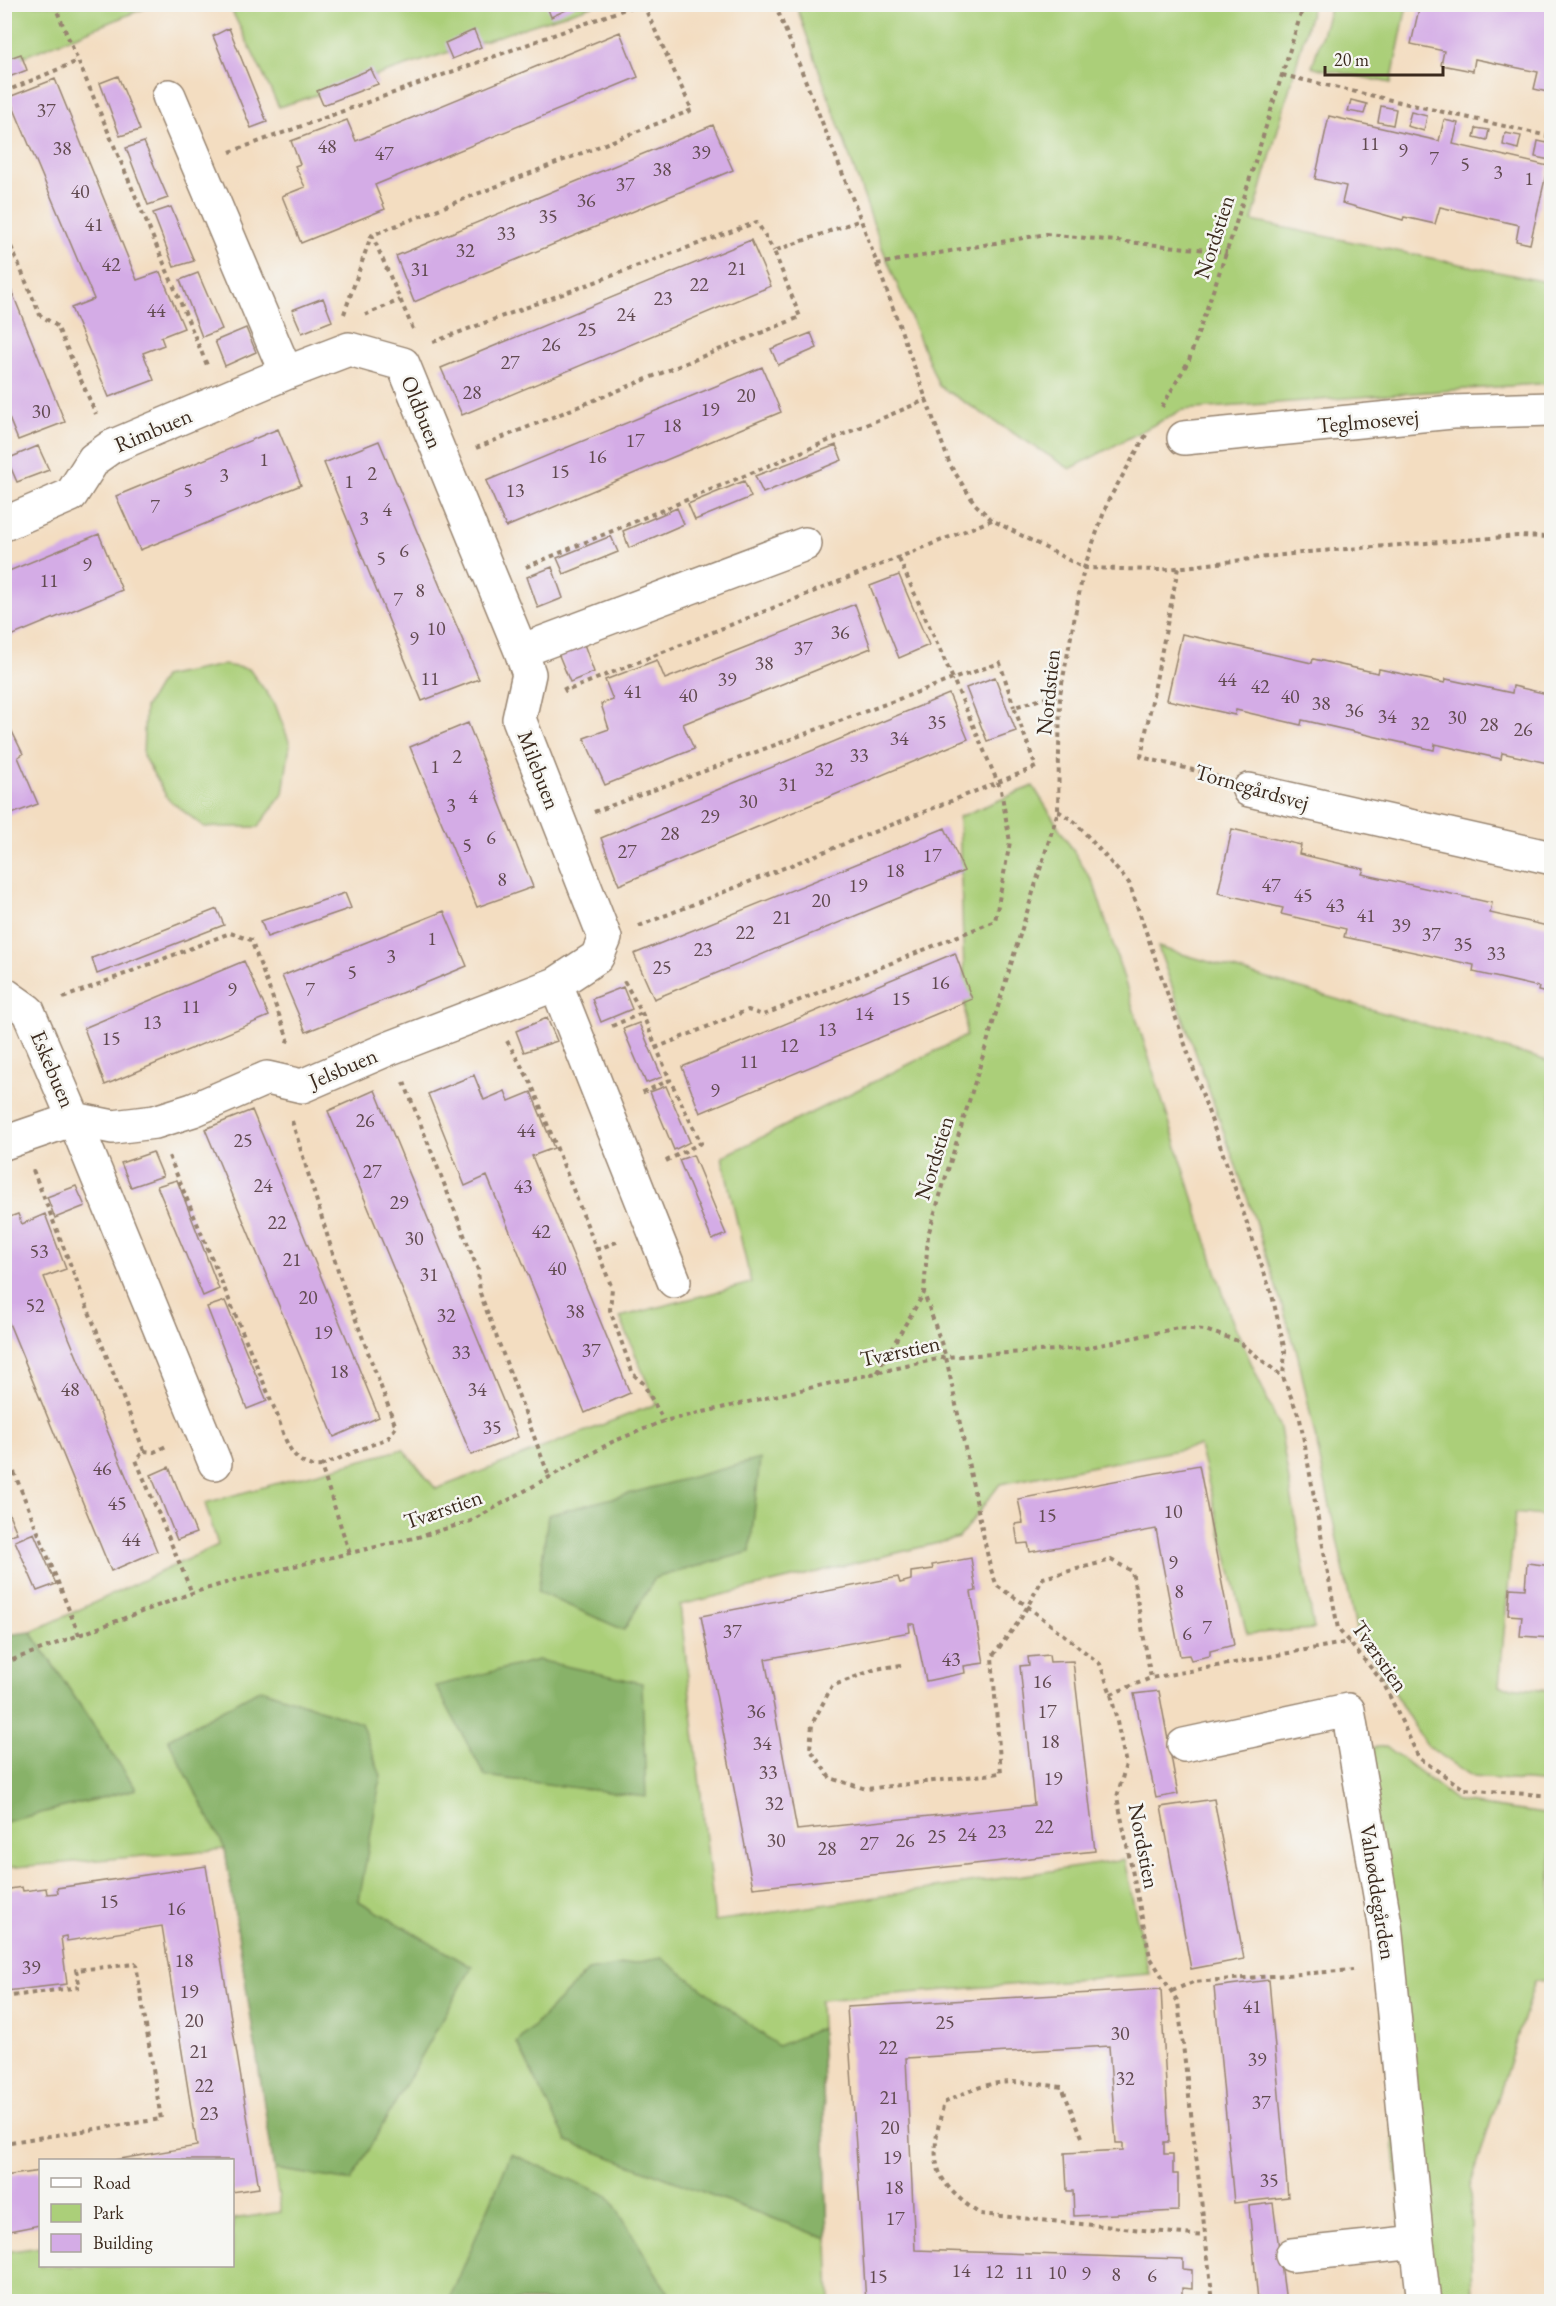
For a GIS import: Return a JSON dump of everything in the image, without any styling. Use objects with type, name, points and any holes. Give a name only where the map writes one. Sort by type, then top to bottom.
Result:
[{"type":"street","points":[[169,96],[286,373]]},
{"type":"street","name":"Oldbuen","points":[[286,373],[349,349],[403,364],[521,651]]},
{"type":"street","name":"Rimbuen","points":[[4,524],[71,495],[94,459],[111,447],[286,373]]},
{"type":"street","name":"Teglmosevej","points":[[1184,438],[1452,412],[1551,409]]},
{"type":"street","points":[[521,651],[805,544]]},
{"type":"street","name":"Milebuen","points":[[521,651],[529,674],[519,719],[605,938]]},
{"type":"street","name":"Tornegårdsvej","points":[[1249,790],[1551,858]]},
{"type":"street","points":[[605,938],[597,957],[556,984],[674,1281]]},
{"type":"street","name":"Jelsbuen","points":[[74,1119],[113,1127],[155,1122],[193,1110],[267,1078],[302,1086],[390,1048],[556,984]]},
{"type":"street","name":"Eskebuen","points":[[12,1140],[74,1119],[16,1003]]},
{"type":"street","points":[[74,1119],[214,1463]]},
{"type":"street","name":"Valnøddegården","points":[[1184,1745],[1348,1710],[1385,1924],[1424,2301]]},
{"type":"street","points":[[1292,2255],[1417,2242]]},
{"type":"path","points":[[54,4],[222,401]]},
{"type":"path","points":[[197,163],[641,4],[692,110],[372,235],[343,315]]},
{"type":"path","points":[[775,4],[861,220],[928,399],[950,465],[975,504],[993,520],[1084,568],[1178,568],[1308,552],[1518,536],[1551,537]]},
{"type":"path","name":"Nordstien","points":[[1161,410],[1189,360],[1227,252],[1304,4]]},
{"type":"path","points":[[4,92],[78,61]]},
{"type":"path","points":[[1282,75],[1551,137]]},
{"type":"path","points":[[774,251],[861,220]]},
{"type":"path","points":[[432,343],[757,222],[774,251],[800,317],[466,452]]},
{"type":"path","points":[[4,230],[40,315],[57,326],[111,447]]},
{"type":"path","points":[[877,264],[1046,234],[1227,252]]},
{"type":"path","points":[[372,235],[417,338]]},
{"type":"path","points":[[517,571],[928,399]]},
{"type":"path","name":"Nordstien","points":[[1149,429],[1108,501],[1084,568],[1060,694],[1058,811],[928,1235],[924,1293],[946,1357],[990,1567],[997,1586],[1026,1605],[1100,1664],[1111,1694],[1126,1764],[1117,1797],[1150,1957],[1178,2002],[1213,2301]]},
{"type":"path","points":[[658,1047],[748,1010],[763,1015],[995,921],[1010,842],[998,782],[898,559]]},
{"type":"path","name":"Tornegårdsvej","points":[[1178,568],[1141,757],[1244,782],[1249,790]]},
{"type":"path","points":[[561,825],[1000,663],[1036,767],[605,938]]},
{"type":"path","points":[[1014,707],[1060,694]]},
{"type":"path","points":[[1058,811],[1075,822],[1129,883],[1272,1295],[1285,1352],[1283,1377]]},
{"type":"path","points":[[16,1003],[230,933],[251,940],[288,1039],[276,1080]]},
{"type":"path","points":[[624,980],[658,1047],[670,1080],[701,1143],[633,1177]]},
{"type":"path","points":[[490,1008],[531,1083],[612,1288],[610,1310],[633,1374],[643,1383],[664,1421]]},
{"type":"path","points":[[390,1048],[478,1270],[480,1293],[550,1479]]},
{"type":"path","points":[[605,1109],[670,1080]]},
{"type":"path","points":[[168,1154],[286,1442],[294,1456],[314,1467],[321,1466],[388,1438],[396,1426],[341,1280],[292,1120],[303,1116]]},
{"type":"path","points":[[12,1140],[144,1451],[136,1460],[192,1593]]},
{"type":"path","points":[[876,1373],[924,1293]]},
{"type":"path","name":"Tværstien","points":[[4,1663],[192,1593],[239,1579],[350,1554],[471,1521],[612,1443],[664,1421],[946,1357],[1086,1348],[1178,1328],[1205,1330],[1238,1341],[1283,1377],[1300,1419],[1338,1629],[1383,1682],[1419,1758],[1464,1789],[1551,1796]]},
{"type":"path","points":[[4,1447],[79,1635]]},
{"type":"path","points":[[321,1466],[350,1554]]},
{"type":"path","points":[[901,1665],[876,1669],[832,1686],[812,1724],[810,1749],[830,1778],[866,1789],[1001,1773],[992,1657],[1020,1620],[1026,1605],[1043,1578],[1111,1560],[1132,1571],[1151,1678]]},
{"type":"path","points":[[1111,1694],[1151,1678],[1349,1642]]},
{"type":"path","points":[[4,1997],[80,1987],[76,1970],[136,1964],[161,2119],[4,2143]]},
{"type":"path","points":[[1172,1991],[1193,1982],[1389,1968]]},
{"type":"path","points":[[1082,2138],[1062,2087],[1008,2080],[999,2082],[972,2089],[944,2103],[936,2139],[937,2171],[955,2197],[980,2214],[1204,2236]]},
{"type":"green space","points":[[5,5],[153,5],[5,64]]},
{"type":"green space","points":[[229,5],[595,5],[279,107]]},
{"type":"green space","points":[[796,5],[1313,5],[1252,221],[1551,283],[1551,383],[1182,410],[1070,469],[939,386],[881,245]]},
{"type":"green space","points":[[1331,5],[1407,5],[1391,83],[1312,67]]},
{"type":"green space","points":[[223,665],[249,669],[275,704],[290,744],[283,794],[258,827],[204,827],[168,799],[143,756],[145,708],[163,677]]},
{"type":"green space","points":[[1033,786],[1094,884],[1230,1315],[1280,1428],[1314,1629],[1247,1634],[1199,1446],[1000,1484],[959,1538],[680,1605],[715,1921],[1124,1860],[1149,1974],[820,2000],[830,2301],[5,2301],[5,2252],[39,2247],[39,2267],[234,2267],[234,2219],[281,2212],[225,1849],[5,1868],[4,1822],[136,1789],[31,1632],[218,1545],[205,1503],[403,1449],[436,1489],[656,1404],[620,1317],[751,1283],[722,1157],[966,1036],[959,817]]},
{"type":"green space","points":[[1158,947],[1551,1062],[1551,1517],[1515,1513],[1499,1686],[1551,1691],[1551,1783],[1473,1777],[1426,1745],[1357,1633],[1298,1356],[1252,1211]]},
{"type":"green space","points":[[760,1459],[750,1552],[655,1578],[624,1630],[538,1592],[548,1515]]},
{"type":"green space","points":[[31,1632],[136,1789],[5,1822],[5,1635]]},
{"type":"green space","points":[[538,1660],[642,1683],[646,1797],[485,1776],[436,1686]]},
{"type":"green space","points":[[261,1689],[361,1723],[381,1776],[359,1901],[472,1967],[351,2181],[274,2169],[225,1849],[168,1739]]},
{"type":"green space","points":[[1386,1746],[1458,1802],[1551,1815],[1551,1980],[1535,1981],[1470,2187],[1473,2301],[1408,2301],[1358,1750]]},
{"type":"green space","points":[[662,1958],[778,2046],[821,2028],[828,2239],[567,2141],[517,2043],[588,1971]]},
{"type":"green space","points":[[511,2154],[609,2196],[673,2301],[449,2301]]},
{"type":"building","points":[[546,4],[579,4],[551,17]]},
{"type":"building","points":[[1420,4],[1537,4],[1552,8],[1552,93],[1534,89],[1538,72],[1475,59],[1473,71],[1441,65],[1444,51],[1411,44]]},
{"type":"building","points":[[229,28],[267,122],[251,128],[213,36]]},
{"type":"building","points":[[474,30],[481,47],[452,59],[445,43]]},
{"type":"building","points":[[620,32],[638,77],[375,185],[385,209],[301,243],[282,196],[305,187],[295,166],[300,164],[291,141],[347,120],[356,141]]},
{"type":"building","points":[[21,54],[27,70],[4,79],[4,60]]},
{"type":"building","points":[[371,69],[378,84],[323,105],[317,91]]},
{"type":"building","points":[[118,76],[140,130],[120,136],[100,83]]},
{"type":"building","points":[[55,79],[137,280],[160,272],[184,328],[161,337],[164,345],[143,353],[154,380],[109,397],[71,308],[94,299],[9,97]]},
{"type":"building","points":[[1351,100],[1367,104],[1364,114],[1348,111]]},
{"type":"building","points":[[1381,106],[1396,109],[1393,125],[1378,122]]},
{"type":"building","points":[[1411,112],[1427,116],[1424,131],[1407,126]]},
{"type":"building","points":[[1329,116],[1439,141],[1444,120],[1458,123],[1453,144],[1548,166],[1530,244],[1516,241],[1519,225],[1440,207],[1435,224],[1404,217],[1403,220],[1342,203],[1346,186],[1315,179]]},
{"type":"building","points":[[713,125],[733,170],[414,302],[396,256]]},
{"type":"building","points":[[1476,128],[1489,130],[1487,140],[1474,137]]},
{"type":"building","points":[[1505,133],[1521,136],[1518,149],[1503,145]]},
{"type":"building","points":[[1538,141],[1552,144],[1550,160],[1535,157]]},
{"type":"building","points":[[144,142],[168,198],[148,205],[126,148]]},
{"type":"building","points":[[171,207],[194,261],[174,267],[153,213]]},
{"type":"building","points":[[751,240],[771,286],[462,415],[441,368]]},
{"type":"building","points":[[198,273],[222,329],[202,337],[180,280]]},
{"type":"building","points":[[5,275],[65,422],[18,440],[4,406]]},
{"type":"building","points":[[323,298],[332,321],[302,333],[292,310]]},
{"type":"building","points":[[246,328],[256,352],[225,366],[215,341]]},
{"type":"building","points":[[811,333],[817,348],[778,365],[771,349]]},
{"type":"building","points":[[762,367],[781,412],[506,527],[486,481]]},
{"type":"building","points":[[278,429],[301,485],[140,550],[116,496]]},
{"type":"building","points":[[379,441],[479,679],[422,701],[324,463]]},
{"type":"building","points":[[836,445],[842,460],[763,493],[755,476]]},
{"type":"building","points":[[38,446],[49,470],[17,482],[7,459]]},
{"type":"building","points":[[744,481],[751,497],[695,520],[688,504]]},
{"type":"building","points":[[677,508],[684,524],[629,548],[623,531]]},
{"type":"building","points":[[99,534],[122,590],[4,639],[4,573]]},
{"type":"building","points":[[611,536],[618,552],[564,574],[557,558]]},
{"type":"building","points":[[552,567],[563,598],[538,608],[527,577]]},
{"type":"building","points":[[899,575],[929,645],[899,658],[870,586]]},
{"type":"building","points":[[855,604],[871,648],[683,724],[694,749],[605,785],[584,738],[609,729],[601,704],[613,700],[605,680],[657,660],[665,679]]},
{"type":"building","points":[[1182,634],[1312,663],[1313,659],[1378,673],[1379,669],[1445,683],[1446,679],[1512,693],[1513,686],[1552,695],[1552,764],[1502,753],[1501,759],[1435,744],[1434,750],[1302,720],[1301,725],[1236,710],[1235,715],[1167,700]]},
{"type":"building","points":[[584,644],[594,672],[570,682],[558,653]]},
{"type":"building","points":[[995,677],[1016,731],[987,741],[966,688]]},
{"type":"building","points":[[949,694],[968,739],[619,885],[601,838]]},
{"type":"building","points":[[4,715],[23,754],[18,757],[38,804],[4,817]]},
{"type":"building","points":[[468,723],[533,887],[477,907],[410,747]]},
{"type":"building","points":[[945,828],[964,871],[654,999],[634,954]]},
{"type":"building","points":[[1232,829],[1301,845],[1299,854],[1364,869],[1362,874],[1492,903],[1490,913],[1552,927],[1552,994],[1538,991],[1539,987],[1473,972],[1474,965],[1344,937],[1346,929],[1281,914],[1283,908],[1218,893]]},
{"type":"building","points":[[345,893],[351,908],[267,937],[261,921]]},
{"type":"building","points":[[217,909],[224,925],[97,974],[92,958]]},
{"type":"building","points":[[444,911],[467,966],[306,1032],[282,976]]},
{"type":"building","points":[[955,953],[972,999],[700,1113],[682,1067]]},
{"type":"building","points":[[244,961],[269,1016],[105,1085],[84,1028]]},
{"type":"building","points":[[623,987],[632,1009],[601,1022],[592,999]]},
{"type":"building","points":[[547,1018],[557,1041],[524,1052],[516,1031]]},
{"type":"building","points":[[639,1023],[662,1077],[646,1083],[623,1029]]},
{"type":"building","points":[[474,1075],[484,1100],[505,1091],[509,1101],[531,1092],[554,1148],[532,1156],[630,1393],[585,1413],[487,1176],[465,1186],[428,1094]]},
{"type":"building","points":[[666,1086],[690,1142],[674,1150],[650,1092]]},
{"type":"building","points":[[375,1090],[518,1437],[471,1455],[328,1111]]},
{"type":"building","points":[[252,1110],[379,1417],[334,1437],[205,1129]]},
{"type":"building","points":[[153,1152],[163,1176],[131,1187],[121,1163]]},
{"type":"building","points":[[693,1155],[726,1234],[712,1240],[679,1160]]},
{"type":"building","points":[[177,1180],[219,1289],[203,1296],[157,1186]]},
{"type":"building","points":[[76,1186],[85,1206],[55,1218],[47,1197]]},
{"type":"building","points":[[18,1214],[22,1224],[45,1214],[66,1269],[44,1277],[157,1551],[111,1571],[4,1311],[4,1219]]},
{"type":"building","points":[[225,1301],[267,1401],[247,1409],[207,1307]]},
{"type":"building","points":[[1199,1465],[1234,1645],[1210,1651],[1210,1656],[1191,1660],[1189,1655],[1180,1656],[1156,1529],[1030,1552],[1028,1543],[1018,1544],[1015,1524],[1023,1523],[1018,1499]]},
{"type":"building","points":[[169,1467],[196,1533],[177,1540],[151,1475]]},
{"type":"building","points":[[4,1502],[17,1533],[4,1537]]},
{"type":"building","points":[[34,1533],[56,1584],[37,1591],[15,1541]]},
{"type":"building","points":[[971,1558],[976,1591],[971,1592],[984,1663],[964,1666],[965,1673],[926,1681],[914,1624],[909,1624],[910,1632],[765,1659],[797,1830],[1034,1805],[1020,1666],[1029,1665],[1028,1657],[1049,1655],[1050,1662],[1073,1661],[1095,1851],[753,1888],[701,1616],[898,1577],[900,1583],[911,1580],[911,1572],[933,1569],[932,1565]]},
{"type":"building","points":[[1527,1563],[1552,1566],[1552,1638],[1520,1636],[1522,1616],[1508,1615],[1510,1588],[1525,1589]]},
{"type":"building","points":[[1159,1691],[1178,1794],[1156,1798],[1134,1694]]},
{"type":"building","points":[[1214,1799],[1244,1959],[1191,1969],[1161,1807]]},
{"type":"building","points":[[206,1866],[259,2188],[234,2192],[234,2159],[120,2159],[197,2146],[162,1926],[67,1941],[66,1936],[61,1937],[67,1984],[6,1991],[4,1981],[4,1890],[22,1887],[23,1891],[46,1888],[47,1894],[58,1893],[57,1888]]},
{"type":"building","points":[[1269,1980],[1288,2197],[1234,2203],[1214,1987]]},
{"type":"building","points":[[1161,1989],[1169,2142],[1164,2142],[1164,2154],[1173,2154],[1173,2174],[1178,2174],[1178,2211],[1074,2216],[1073,2191],[1067,2191],[1065,2153],[1123,2150],[1123,2143],[1116,2143],[1109,2046],[906,2058],[915,2250],[1183,2259],[1183,2269],[1192,2270],[1192,2289],[1182,2288],[1182,2302],[866,2302],[847,2007]]},
{"type":"building","points":[[39,2171],[39,2225],[4,2232],[4,2176]]},
{"type":"building","points":[[1273,2203],[1286,2302],[1258,2302],[1249,2206]]}]
